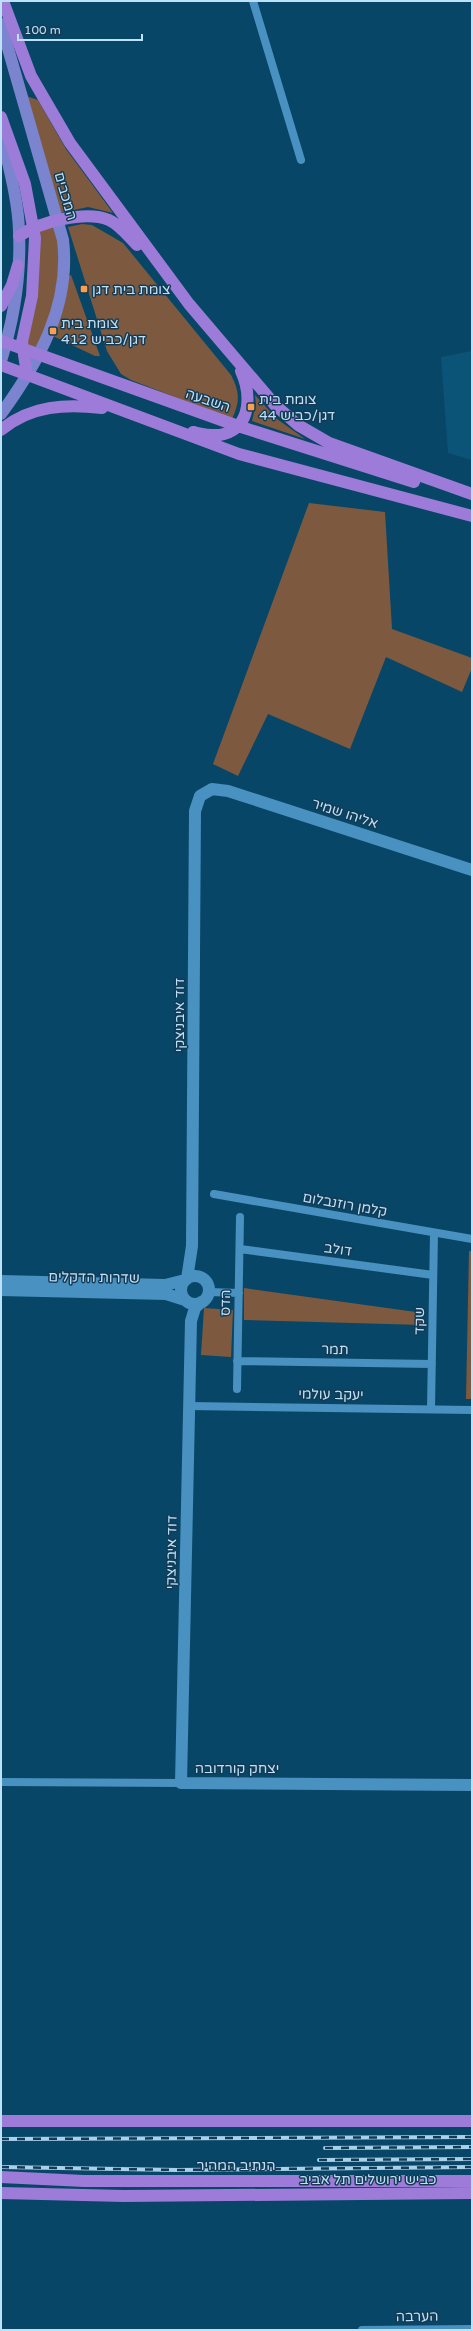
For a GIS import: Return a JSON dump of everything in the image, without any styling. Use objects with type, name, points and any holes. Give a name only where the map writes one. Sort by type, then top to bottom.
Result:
[{"type":"highway","points":[[3,1],[31,76],[59,126],[189,304]]},
{"type":"highway","points":[[1,117],[25,184],[34,228],[34,277],[22,349],[27,374]]},
{"type":"highway","points":[[19,236],[34,228],[57,221],[91,216],[110,220],[118,225],[189,304],[236,361],[286,416],[314,436],[347,451],[472,494]]},
{"type":"highway","points":[[1,306],[12,285],[18,265]]},
{"type":"highway","name":"השבעה","points":[[4,342],[238,426],[415,482],[472,494]]},
{"type":"highway","points":[[166,428],[212,435],[232,431],[238,426],[245,415],[248,395],[244,378],[236,361]]},
{"type":"highway","points":[[1,365],[166,428],[281,467],[472,516]]},
{"type":"highway","points":[[1,430],[39,409],[78,405],[118,410]]},
{"type":"highway","points":[[1,2121],[472,2121]]},
{"type":"highway","name":"הנתיב המהיר","points":[[1,2177],[84,2181],[472,2180]]},
{"type":"highway","name":"כביש ירושלים תל אביב","points":[[1,2193],[124,2196],[472,2193]]},
{"type":"highway","points":[[1,2198],[124,2196]]},
{"type":"main road","name":"המכבים","points":[[1,24],[57,221],[64,254],[64,279],[52,327],[27,374],[1,414]]},
{"type":"main road","points":[[1,132],[14,194],[19,236],[16,298],[4,342],[1,361]]},
{"type":"street","points":[[253,1],[301,160]]},
{"type":"street","name":"אליהו שמיר","points":[[209,790],[217,789],[228,791],[472,870]]},
{"type":"street","name":"דוד איבניצקי","points":[[186,1279],[192,1246],[195,811],[200,796],[209,790]]},
{"type":"street","name":"קלמן רוזנבלום","points":[[214,1194],[472,1239]]},
{"type":"street","name":"הדס","points":[[237,1389],[240,1217]]},
{"type":"street","name":"שקד","points":[[431,1409],[434,1233]]},
{"type":"street","name":"דוד איבניצקי","points":[[192,1246],[202,1278]]},
{"type":"street","name":"דולב","points":[[240,1249],[433,1275]]},
{"type":"street","points":[[192,1276],[202,1278],[207,1283],[209,1292],[201,1302],[193,1304],[186,1301],[180,1290],[186,1279],[192,1276]]},
{"type":"street","name":"שדרות הדקלים","points":[[1,1281],[165,1285],[186,1279]]},
{"type":"street","name":"שדרות הדקלים","points":[[1,1290],[166,1294],[186,1301]]},
{"type":"street","points":[[209,1292],[239,1293]]},
{"type":"street","name":"דוד איבניצקי","points":[[181,1783],[191,1320],[186,1301]]},
{"type":"street","name":"דוד איבניצקי","points":[[191,1320],[195,1308],[201,1302]]},
{"type":"street","name":"תמר","points":[[237,1361],[432,1364]]},
{"type":"street","name":"יעקב עולמי","points":[[189,1406],[472,1410]]},
{"type":"street","name":"יצחק קורדובה","points":[[1,1782],[472,1785]]},
{"type":"street","name":"הערבה","points":[[362,2330],[472,2329]]},
{"type":"shaded area","points":[[26,96],[38,100],[66,149],[113,213],[88,207],[60,213]]},
{"type":"shaded area","points":[[55,224],[60,239],[61,282],[37,352],[25,347],[37,230]]},
{"type":"shaded area","points":[[82,224],[92,225],[123,243],[231,375],[238,397],[238,402],[232,419],[131,380],[121,374],[107,351],[68,227]]},
{"type":"shaded area","points":[[71,275],[100,356],[95,356],[53,336],[67,277]]},
{"type":"shaded area","points":[[472,351],[472,460],[448,453],[441,357]]},
{"type":"shaded area","points":[[255,395],[277,419],[305,439],[252,421],[256,404]]},
{"type":"shaded area","points":[[309,503],[385,512],[392,629],[472,658],[472,668],[462,692],[386,657],[350,749],[268,714],[238,776],[213,764]]},
{"type":"shaded area","points":[[469,1251],[472,1251],[472,1399],[466,1399]]},
{"type":"shaded area","points":[[244,1288],[423,1313],[423,1325],[244,1320]]},
{"type":"shaded area","points":[[204,1308],[233,1310],[231,1357],[201,1355]]},
{"type":"railway","points":[[1,2139],[472,2137]]},
{"type":"railway","points":[[325,2148],[472,2147]]},
{"type":"railway","points":[[319,2160],[472,2159]]},
{"type":"railway","points":[[1,2167],[177,2170],[472,2167]]},
{"type":"place","name":"צומת בית דגן","points":[[84,289]]},
{"type":"place","name":"צומת בית דגן/כביש 412","points":[[53,331]]},
{"type":"place","name":"צומת בית דגן/כביש 44","points":[[251,407]]}]
